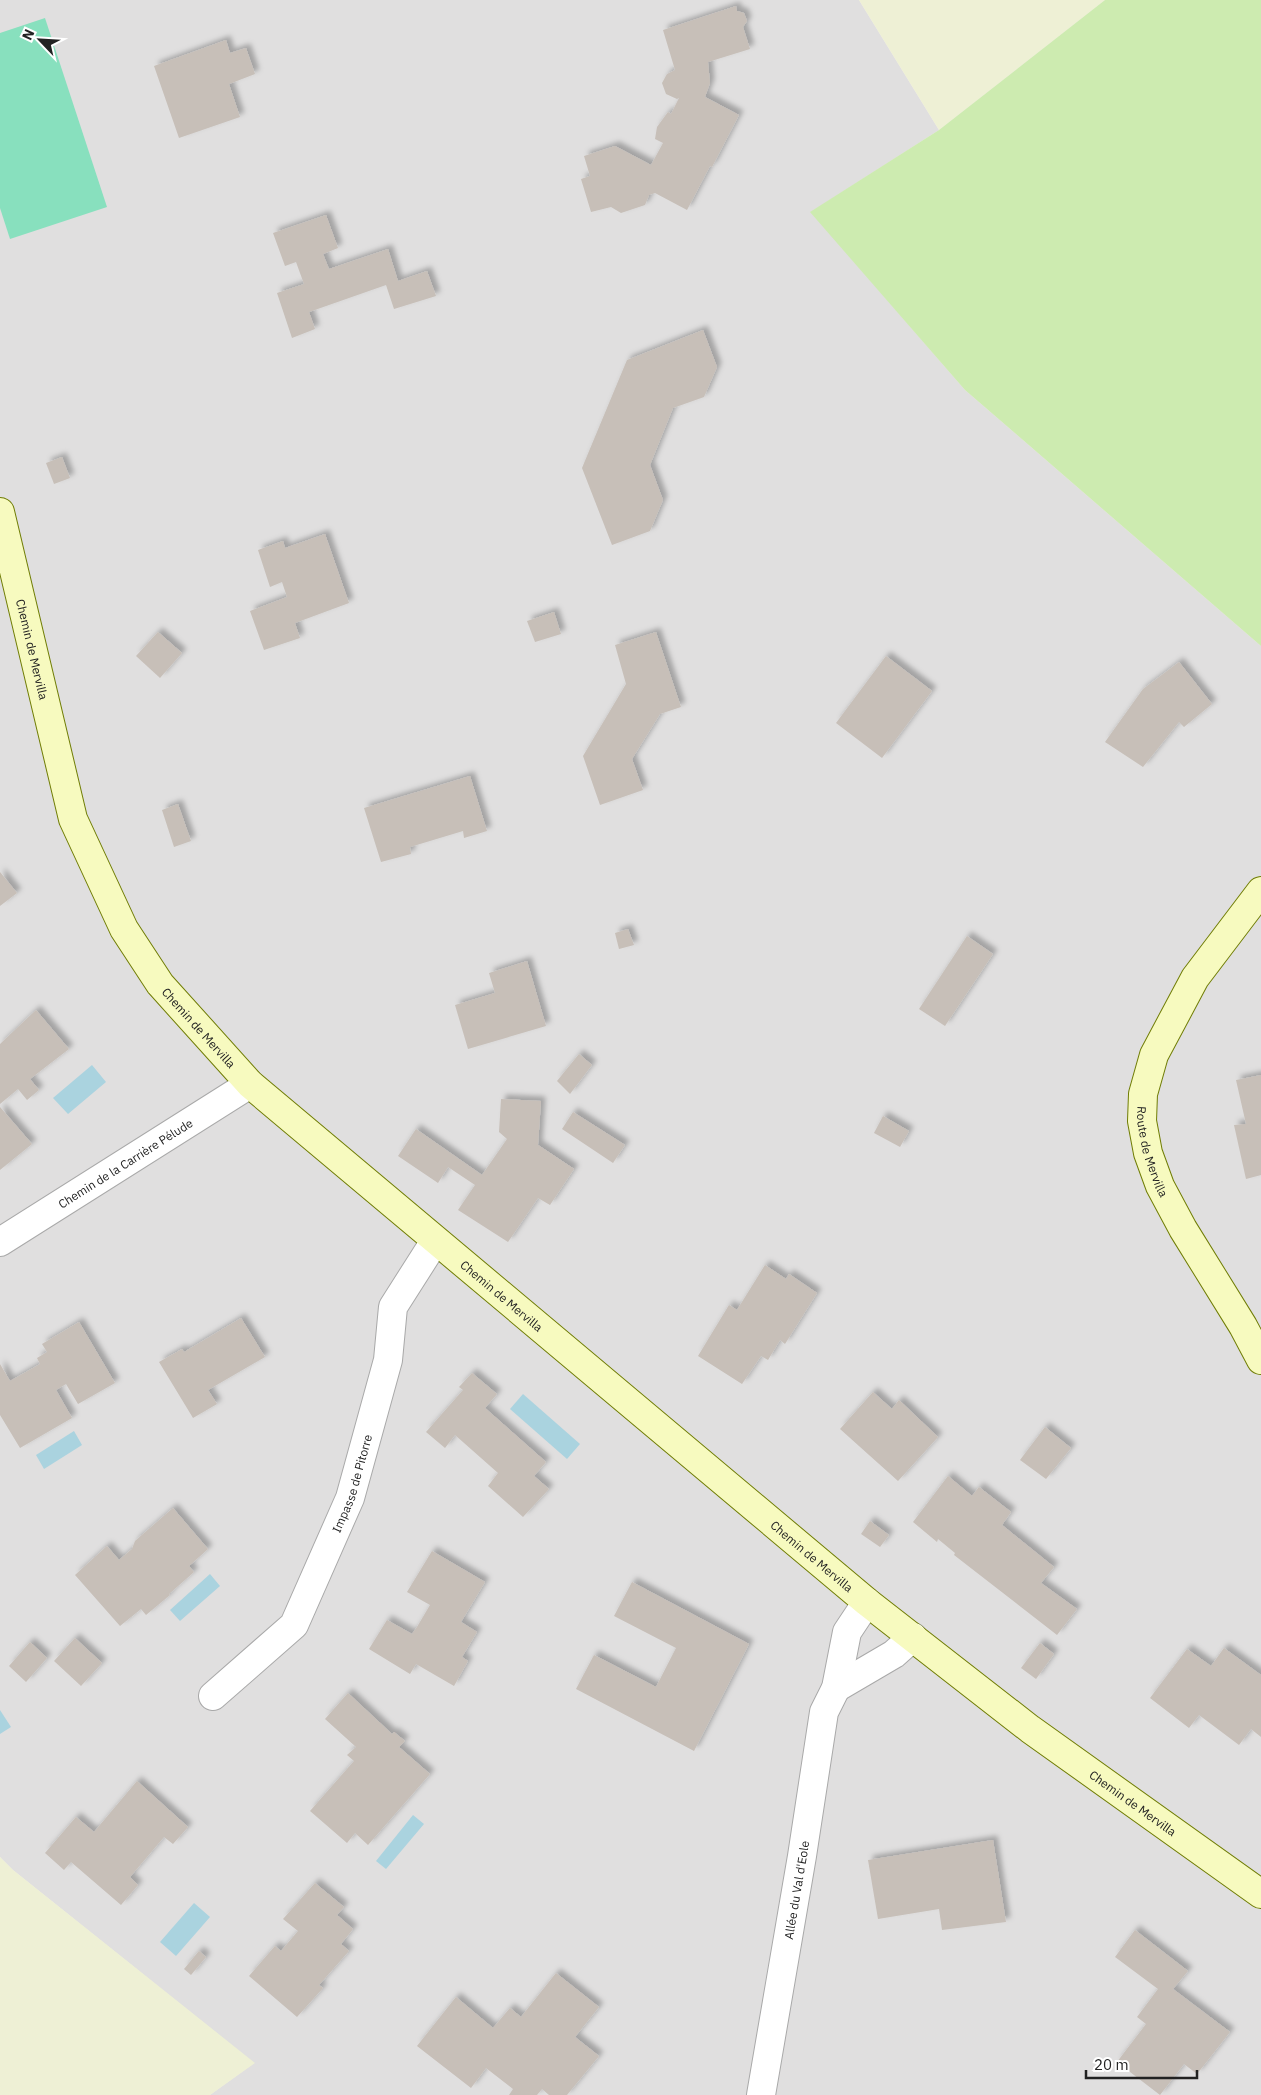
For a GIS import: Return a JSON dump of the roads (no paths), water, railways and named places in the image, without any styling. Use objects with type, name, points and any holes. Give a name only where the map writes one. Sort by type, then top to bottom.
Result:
[{"type":"street","name":"Chemin de Mervilla","points":[[0,512],[73,819],[124,929],[160,984],[250,1084],[867,1602],[1030,1729],[1261,1894]]},
{"type":"street","name":"Route de Mervilla","points":[[1261,891],[1195,978],[1154,1056],[1143,1094],[1142,1112],[1148,1153],[1160,1186],[1183,1229],[1243,1326],[1261,1360]]},
{"type":"street","name":"Chemin de la Carrière Pélude","points":[[0,1242],[250,1084]]},
{"type":"street","name":"Impasse de Pitorre","points":[[213,1696],[294,1625],[350,1498],[388,1360],[393,1308],[435,1240]]},
{"type":"street","name":"Allée du Val d'Eole","points":[[760,2095],[802,1856],[824,1712],[836,1688],[847,1632],[867,1602]]},
{"type":"street","points":[[836,1688],[894,1654],[913,1637]]},
{"type":"water","points":[[92,1065],[106,1082],[68,1114],[53,1098]]},
{"type":"water","points":[[523,1394],[580,1444],[567,1459],[510,1409]]},
{"type":"water","points":[[74,1431],[82,1445],[44,1469],[36,1455]]},
{"type":"water","points":[[210,1574],[220,1586],[180,1621],[170,1610]]},
{"type":"water","points":[[0,1710],[11,1727],[0,1734]]},
{"type":"water","points":[[413,1815],[424,1824],[386,1869],[376,1861]]},
{"type":"water","points":[[194,1903],[210,1917],[176,1956],[160,1942]]}]
